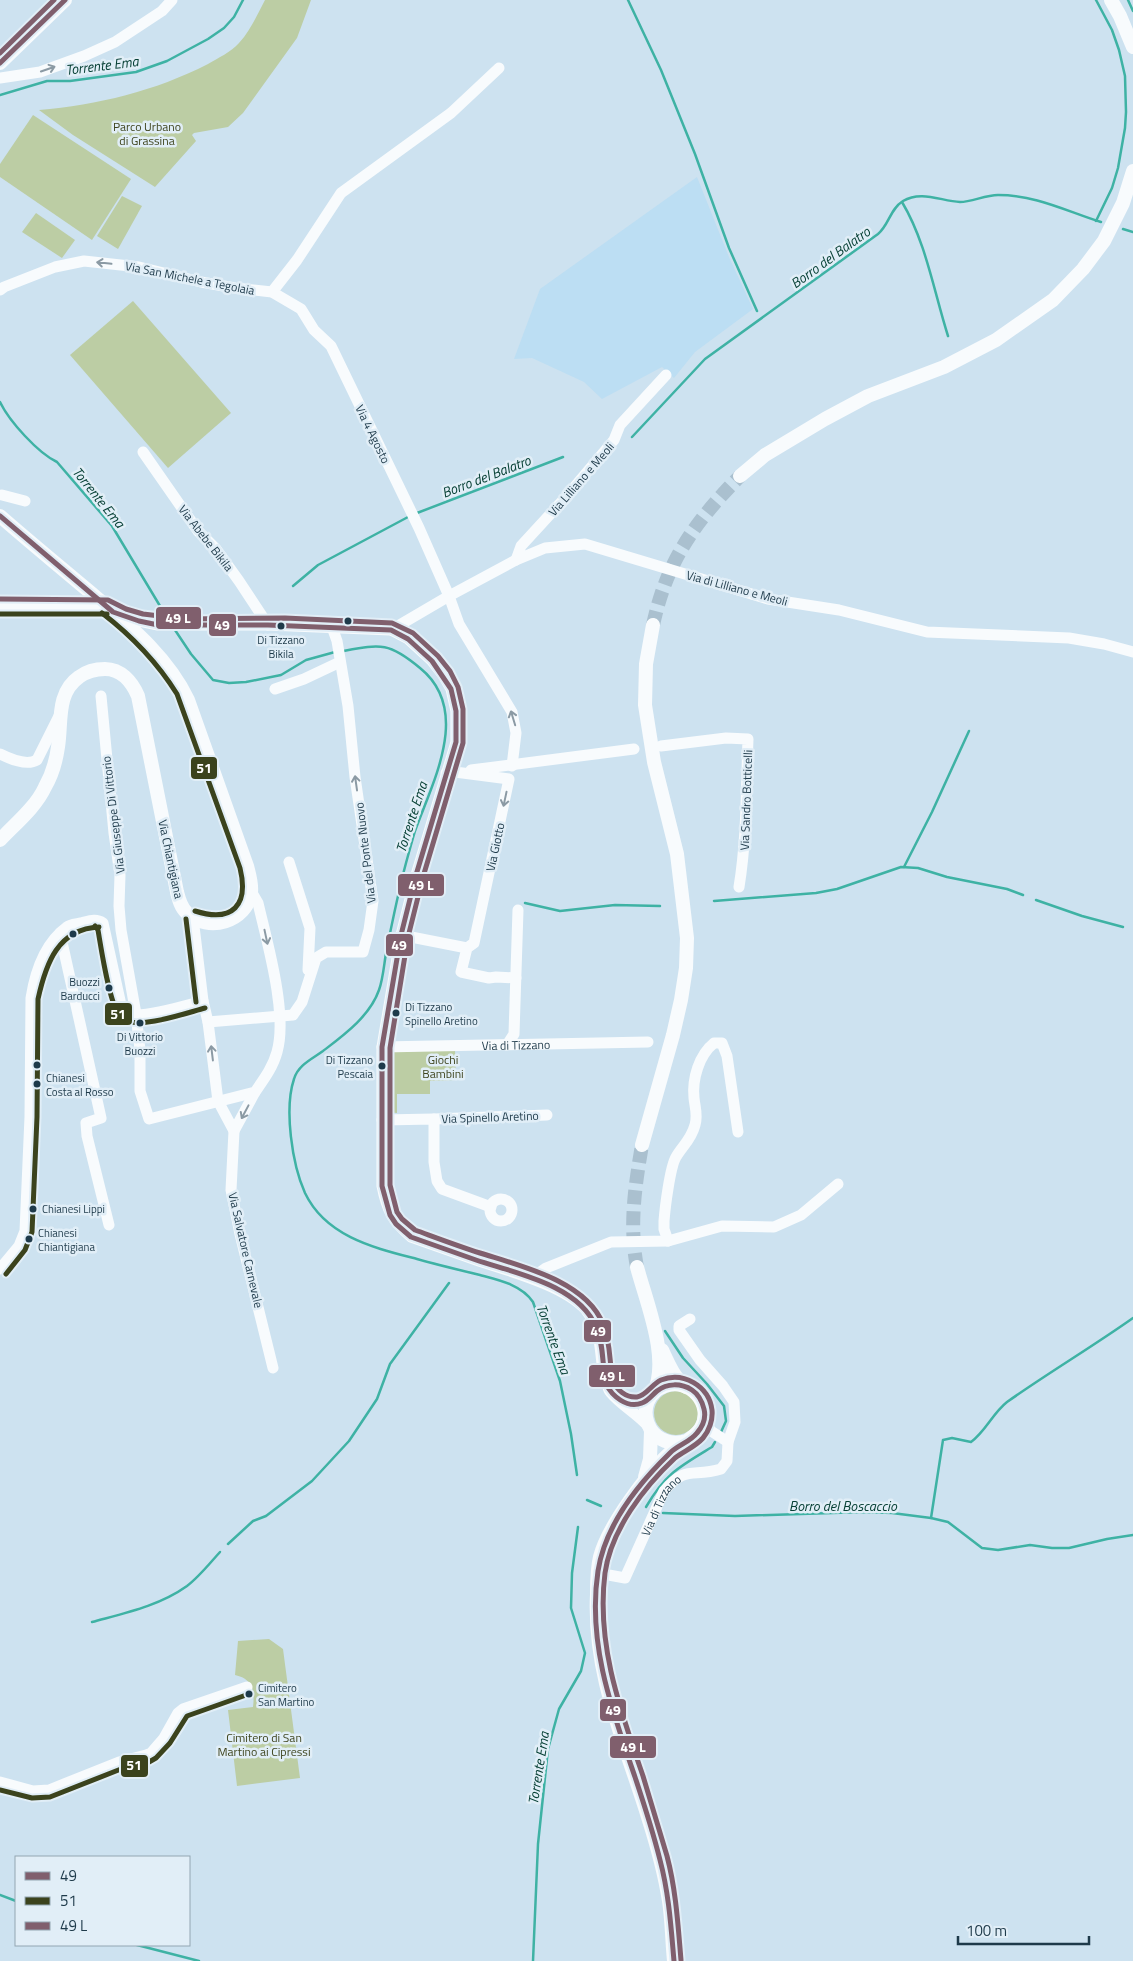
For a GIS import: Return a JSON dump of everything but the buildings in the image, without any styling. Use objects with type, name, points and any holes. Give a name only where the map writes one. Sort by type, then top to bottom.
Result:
[{"type":"main road","points":[[0,63],[65,0]]},
{"type":"main road","points":[[1111,0],[1133,47]]},
{"type":"main road","points":[[740,476],[765,455],[868,396],[944,367],[996,340],[1053,300],[1083,269],[1104,241],[1124,204],[1133,172]]},
{"type":"main road","points":[[0,516],[154,650],[167,665],[184,691],[244,859],[251,891],[247,906],[237,916],[227,922],[209,923],[193,918]]},
{"type":"main road","points":[[642,1145],[673,1035],[686,968],[687,948],[677,854],[645,705],[646,664],[653,625]]},
{"type":"main road","name":"Via Chiantigiana","points":[[0,840],[39,798],[46,787],[56,757],[62,700],[70,686],[77,678],[90,671],[103,669],[115,671],[127,678],[135,688],[140,704],[179,900],[183,909],[193,918]]},
{"type":"main road","points":[[637,1267],[656,1336],[681,1383],[693,1390],[700,1398],[704,1409],[704,1420]]},
{"type":"main road","name":"Via di Tizzano","points":[[656,1336],[660,1367],[658,1384],[646,1408],[650,1459],[645,1477],[607,1540],[600,1557],[596,1610],[600,1660],[622,1741],[648,1817],[669,1901],[674,1961]]},
{"type":"main road","points":[[652,1396],[659,1389],[670,1385],[686,1386]]},
{"type":"main road","name":"Via di Tizzano","points":[[638,1489],[672,1451],[691,1438],[704,1420]]},
{"type":"main road","points":[[649,1428],[665,1442],[676,1443],[691,1438]]},
{"type":"street","points":[[0,78],[40,72],[115,42],[162,11],[172,0]]},
{"type":"street","name":"Via San Michele a Tegolaia","points":[[0,290],[55,267],[84,261],[139,267],[209,284],[272,292],[297,260],[341,194],[451,113],[499,68]]},
{"type":"street","name":"Via 4 Agosto","points":[[272,292],[301,309],[314,330],[331,346],[419,528],[449,596]]},
{"type":"street","name":"Via Lilliano e Meoli","points":[[516,560],[521,546],[566,497],[614,440],[620,426],[666,375]]},
{"type":"street","name":"Via Abebe Bikila","points":[[143,452],[198,530],[216,549],[268,625]]},
{"type":"street","points":[[2,495],[25,501]]},
{"type":"street","name":"Via di Lilliano e Meoli","points":[[391,630],[516,560],[545,548],[585,544],[768,599],[838,610],[927,632],[1069,638],[1104,644],[1133,652]]},
{"type":"street","points":[[449,596],[459,624],[512,712],[516,733],[512,766]]},
{"type":"street","points":[[0,606],[110,610],[139,621],[158,625],[268,625],[391,630],[408,640],[432,661],[443,675],[450,690],[456,711],[456,742],[450,773],[418,866],[401,935],[382,1047],[382,1186],[388,1209],[396,1224],[411,1237],[532,1278],[564,1294],[586,1310],[596,1326],[600,1339],[604,1370],[611,1394],[641,1417],[649,1428]]},
{"type":"street","name":"Via del Ponte Nuovo","points":[[280,1015],[293,1015],[302,1002],[316,958],[320,954],[326,952],[363,952],[369,930],[373,901],[355,777],[348,706],[337,641],[332,627]]},
{"type":"street","points":[[275,689],[304,679],[339,660]]},
{"type":"street","name":"Via Giuseppe Di Vittorio","points":[[101,696],[114,833],[120,875],[120,930],[136,1014],[140,1050],[140,1091],[149,1119],[255,1092]]},
{"type":"street","points":[[0,754],[22,762],[38,760],[60,713]]},
{"type":"street","name":"Via Sandro Botticelli","points":[[654,747],[726,738],[748,739],[747,812],[739,887]]},
{"type":"street","points":[[450,773],[634,749]]},
{"type":"street","name":"Via Giotto","points":[[450,773],[509,779],[474,943],[467,948],[461,972],[489,978],[516,978]]},
{"type":"street","points":[[289,862],[310,928],[308,984]]},
{"type":"street","points":[[251,891],[258,902],[280,1015],[281,1032],[277,1054],[272,1067],[255,1092]]},
{"type":"street","points":[[507,1045],[514,1034],[518,910]]},
{"type":"street","points":[[193,918],[218,1101],[234,1131]]},
{"type":"street","points":[[0,1269],[19,1246],[25,1231],[30,1117],[31,998],[34,979],[45,953],[60,933],[68,926],[94,920],[99,920],[103,923],[121,1005],[125,1012],[136,1014],[166,1010],[203,1001]]},
{"type":"street","points":[[60,933],[101,1118],[86,1123],[87,1136],[109,1225]]},
{"type":"street","points":[[401,935],[467,948]]},
{"type":"street","points":[[208,1022],[280,1015]]},
{"type":"street","points":[[514,1034],[520,1044]]},
{"type":"street","name":"Via di Tizzano","points":[[382,1047],[648,1042]]},
{"type":"street","points":[[668,1241],[664,1229],[664,1221],[675,1158],[685,1147],[694,1126],[697,1116],[694,1098],[696,1075],[704,1052],[714,1043],[722,1043],[727,1056],[738,1132]]},
{"type":"street","name":"Via Salvatore Carnevale","points":[[255,1092],[234,1131],[231,1190],[273,1368]]},
{"type":"street","name":"Via Spinello Aretino","points":[[382,1120],[547,1115]]},
{"type":"street","name":"Via Spinello Aretino","points":[[434,1119],[436,1181],[442,1189],[491,1207]]},
{"type":"street","points":[[532,1278],[546,1268],[611,1242],[668,1241],[722,1226],[774,1227],[801,1215],[838,1184]]},
{"type":"street","name":"Via di Tizzano","points":[[598,1573],[625,1578],[664,1491],[673,1480],[689,1472],[704,1473],[721,1469],[727,1461],[728,1442],[735,1422],[734,1402],[723,1386],[700,1360],[679,1330],[679,1326],[690,1318]]},
{"type":"street","points":[[617,1398],[630,1405],[642,1404],[652,1396]]},
{"type":"street","points":[[704,1420],[706,1426],[728,1442]]},
{"type":"street","points":[[691,1438],[703,1433],[716,1435]]},
{"type":"street","points":[[0,1782],[33,1791],[49,1790],[119,1762],[146,1756],[156,1748],[178,1713],[183,1709],[247,1687]]},
{"type":"shaded area","points":[[697,177],[729,257],[753,309],[695,352],[674,378],[662,367],[602,399],[584,382],[532,358],[514,359],[540,289]]},
{"type":"green space","name":"Parco Urbano di Grassina","points":[[265,0],[311,0],[297,38],[243,113],[228,127],[194,133],[192,135],[196,141],[155,187],[73,135],[39,110],[61,108],[126,95],[188,74],[236,46],[250,28]]},
{"type":"green space","points":[[33,115],[131,179],[92,240],[0,177],[0,164]]},
{"type":"green space","points":[[122,196],[142,206],[118,249],[97,236]]},
{"type":"green space","points":[[36,213],[75,240],[62,258],[22,232]]},
{"type":"green space","points":[[133,301],[231,413],[168,468],[70,355]]},
{"type":"green space","name":"Giochi Bambini","points":[[455,1050],[456,1080],[430,1081],[430,1094],[397,1094],[397,1113],[387,1112],[386,1058],[392,1057],[392,1052]]},
{"type":"green space","points":[[676,1391],[688,1395],[694,1401],[698,1413],[694,1425],[688,1431],[676,1435],[664,1431],[658,1425],[654,1413],[658,1401],[664,1395]]},
{"type":"green space","name":"Cimitero di San Martino ai Cipressi","points":[[269,1639],[283,1649],[300,1778],[237,1786],[228,1710],[253,1707],[254,1701],[252,1686],[246,1679],[235,1675],[238,1641]]},
{"type":"waterway","name":"Torrente Ema","points":[[0,95],[47,81],[70,81],[136,72],[167,61],[208,39],[224,28],[234,17],[243,0]]},
{"type":"waterway","points":[[628,0],[661,70],[695,154],[729,248],[757,311]]},
{"type":"waterway","points":[[1096,0],[1112,30],[1119,50],[1125,76],[1126,112],[1118,168],[1112,188],[1096,221]]},
{"type":"waterway","points":[[1128,0],[1133,11]]},
{"type":"waterway","name":"Borro del Balatro","points":[[632,437],[705,359],[878,234],[895,208],[903,201],[917,196],[960,202],[993,195],[1012,196],[1051,204],[1101,222]]},
{"type":"waterway","points":[[902,202],[910,217],[929,267],[948,336]]},
{"type":"waterway","name":"Borro del Balatro","points":[[1123,229],[1133,232]]},
{"type":"waterway","name":"Torrente Ema","points":[[0,402],[4,410],[25,436],[41,452],[57,462],[112,526],[169,621]]},
{"type":"waterway","name":"Borro del Balatro","points":[[417,513],[563,457]]},
{"type":"waterway","name":"Borro del Balatro","points":[[293,586],[318,565],[408,517]]},
{"type":"waterway","name":"Torrente Ema","points":[[175,630],[191,654],[213,680],[229,683],[246,682],[281,675],[306,660],[335,652]]},
{"type":"waterway","name":"Torrente Ema","points":[[343,651],[376,646],[392,649],[400,653],[420,668],[435,685],[444,704],[446,725],[444,746],[438,769],[415,831],[403,874],[379,990],[363,1017],[302,1066],[294,1079],[291,1091],[290,1121],[296,1167],[305,1193],[314,1208],[325,1220],[353,1238],[385,1250],[502,1281],[523,1291],[528,1296],[533,1302],[560,1381],[577,1475]]},
{"type":"waterway","points":[[904,867],[932,812],[969,731]]},
{"type":"waterway","points":[[714,901],[816,893],[837,889],[901,867],[918,868],[947,877],[1007,889],[1023,895]]},
{"type":"waterway","points":[[1036,900],[1082,916],[1123,927]]},
{"type":"waterway","points":[[525,903],[560,911],[615,905],[660,906]]},
{"type":"waterway","points":[[228,1544],[253,1521],[266,1516],[312,1481],[349,1441],[377,1399],[390,1364],[449,1283]]},
{"type":"waterway","points":[[931,1518],[943,1440],[952,1438],[971,1442],[1007,1402],[1133,1318]]},
{"type":"waterway","points":[[665,1331],[683,1358],[724,1406],[726,1421],[721,1432]]},
{"type":"waterway","points":[[646,1507],[667,1478],[712,1447],[715,1442]]},
{"type":"waterway","name":"Borro del Boscaccio","points":[[587,1500],[601,1506]]},
{"type":"waterway","name":"Borro del Boscaccio","points":[[663,1513],[735,1516],[864,1512],[892,1513],[948,1522],[982,1548],[998,1550],[1030,1545],[1069,1548],[1133,1535]]},
{"type":"waterway","name":"Torrente Ema","points":[[533,1961],[538,1844],[548,1749],[559,1709],[581,1671],[585,1653],[571,1608],[572,1573],[578,1527]]},
{"type":"waterway","points":[[92,1622],[153,1604],[176,1593],[196,1578],[220,1552]]},
{"type":"waterway","points":[[0,1895],[15,1901]]},
{"type":"waterway","points":[[141,1946],[199,1961]]},
{"type":"tunnel","points":[[653,625],[666,581],[685,543],[709,510],[740,476]]},
{"type":"tunnel","points":[[637,1267],[633,1221],[635,1191],[642,1145]]},
{"type":"transit line","points":[[0,53],[54,0]]},
{"type":"transit line","name":"49","points":[[0,63],[65,0]]},
{"type":"transit line","name":"49","points":[[0,516],[113,612],[158,625],[268,625],[391,630],[408,639],[432,661],[451,689],[456,711],[456,742],[416,875],[401,935],[382,1047],[382,1186],[390,1215],[396,1224],[411,1237],[527,1276],[561,1291],[576,1301],[588,1313],[599,1334],[606,1384],[616,1397],[626,1403],[642,1403],[661,1388],[674,1385],[692,1390],[702,1403],[705,1412],[699,1430],[691,1439],[673,1450],[646,1478],[615,1522],[602,1554],[595,1598],[599,1650],[610,1701],[645,1808],[663,1873],[668,1898],[674,1961]]},
{"type":"transit line","points":[[0,599],[108,600],[126,609],[143,614],[185,619],[285,618],[392,623],[413,633],[438,656],[450,671],[458,687],[463,709],[463,743],[423,877],[408,937],[390,1048],[390,1185],[397,1212],[415,1230],[550,1277],[582,1297],[595,1309],[606,1331],[613,1381],[622,1393],[637,1397],[661,1380],[678,1378],[694,1383],[706,1394],[710,1401],[712,1418],[703,1438],[675,1458],[663,1470],[641,1496],[622,1525],[608,1557],[603,1599],[607,1651],[618,1701],[643,1776],[673,1882],[681,1960]]},
{"type":"transit line","name":"51","points":[[102,613],[143,650],[177,694],[240,868],[242,892],[240,901],[235,908],[219,915],[195,911]]},
{"type":"transit line","name":"51","points":[[0,614],[107,614]]},
{"type":"transit line","name":"51","points":[[186,919],[196,1002]]},
{"type":"transit line","name":"51","points":[[95,926],[98,930],[110,991],[122,1019],[139,1023],[151,1022],[205,1008]]},
{"type":"transit line","name":"51","points":[[6,1274],[25,1250],[32,1232],[37,1117],[38,999],[41,986],[50,961],[64,941],[73,934],[85,929],[99,927]]},
{"type":"transit line","name":"51","points":[[0,1790],[32,1798],[50,1797],[121,1769],[149,1762],[156,1758],[170,1743],[187,1716],[249,1694]]},
{"type":"place","name":"Di Tizzano Bikila","points":[[281,626]]},
{"type":"place","name":"Buozzi Barducci","points":[[109,988]]},
{"type":"place","name":"Di Tizzano Spinello Aretino","points":[[396,1013]]},
{"type":"place","name":"Di Vittorio Buozzi","points":[[140,1023]]},
{"type":"place","name":"Di Tizzano Pescaia","points":[[382,1066]]},
{"type":"place","name":"Chianesi Costa al Rosso","points":[[37,1084]]},
{"type":"place","name":"Chianesi Lippi","points":[[33,1209]]},
{"type":"place","name":"Chianesi Chiantigiana","points":[[29,1239]]},
{"type":"place","name":"Cimitero San Martino","points":[[249,1694]]}]
